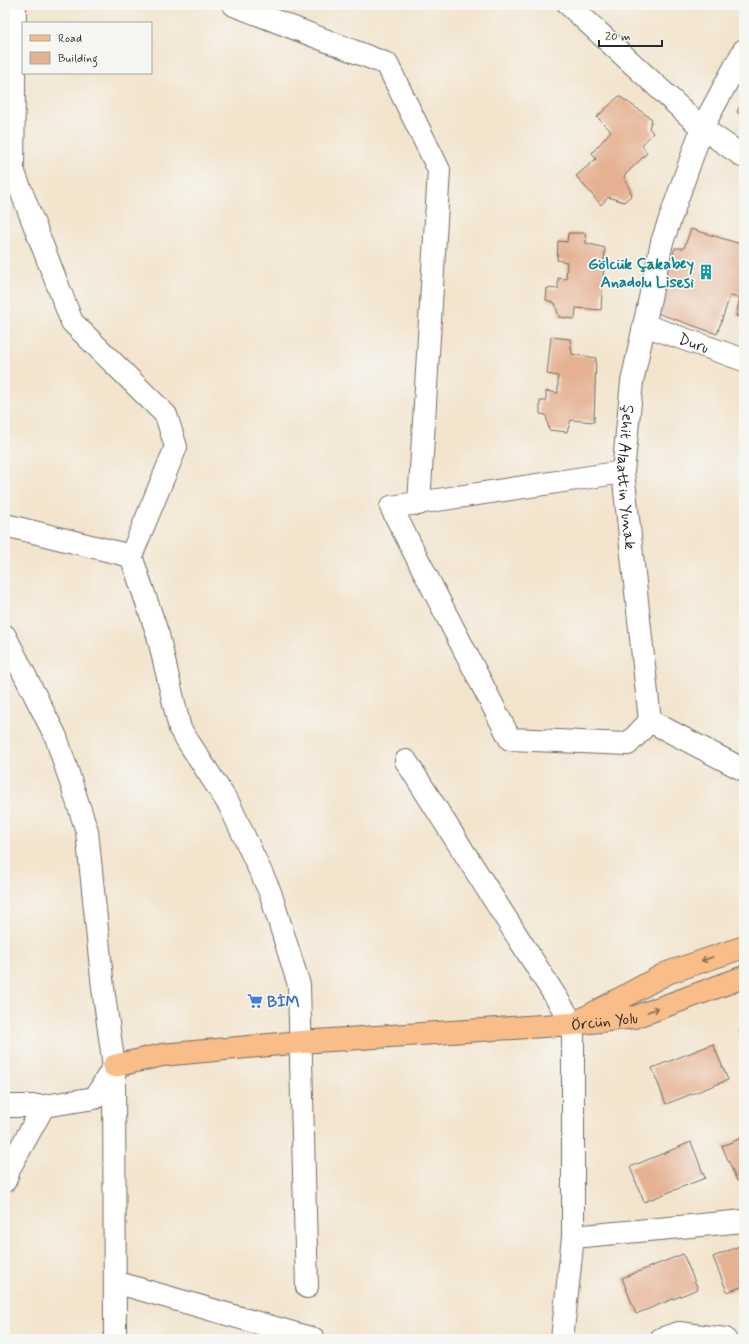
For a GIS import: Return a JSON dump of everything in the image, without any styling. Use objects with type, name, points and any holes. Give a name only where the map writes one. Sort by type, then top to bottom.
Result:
[{"type":"main road","name":"Örcün Yolu","points":[[573,1024],[667,973],[744,947]]},
{"type":"main road","name":"Örcün Yolu","points":[[573,1024],[635,1017],[744,977]]},
{"type":"main road","points":[[114,1066],[162,1055],[301,1042],[573,1024]]},
{"type":"street","points":[[15,5],[13,170],[72,322],[166,415],[176,447],[131,556],[158,635],[180,729],[230,806],[270,892],[299,985],[306,1288]]},
{"type":"street","points":[[234,5],[387,64],[439,170],[419,504]]},
{"type":"street","points":[[569,5],[702,128],[744,157]]},
{"type":"street","name":"Şehit Alaattin Yunak","points":[[650,721],[623,472],[632,382],[662,242],[702,128],[744,50]]},
{"type":"street","name":"Duru","points":[[644,325],[744,360]]},
{"type":"street","points":[[623,472],[391,508],[510,739],[628,744],[650,721],[744,770]]},
{"type":"street","points":[[5,524],[131,556]]},
{"type":"street","points":[[5,636],[56,737],[87,831],[103,988],[114,1066],[115,1339]]},
{"type":"street","points":[[406,761],[573,1024],[574,1237],[562,1339]]},
{"type":"street","points":[[5,1106],[44,1106],[95,1098],[114,1066]]},
{"type":"street","points":[[5,1181],[10,1167],[44,1106]]},
{"type":"street","points":[[574,1237],[744,1221]]},
{"type":"street","points":[[115,1282],[314,1339]]},
{"type":"street","points":[[661,1339],[679,1333],[726,1339]]},
{"type":"building","points":[[619,96],[652,119],[649,128],[653,133],[642,145],[647,153],[624,176],[632,195],[624,202],[608,197],[601,205],[576,176],[596,159],[592,153],[611,131],[597,117]]},
{"type":"building","points":[[744,100],[744,118],[737,112]]},
{"type":"building","name":"Gölcük Çakabey Anadolu Lisesi","points":[[691,229],[744,245],[744,318],[736,316],[740,298],[730,296],[717,334],[654,312],[675,248],[684,248]]},
{"type":"building","points":[[568,233],[585,233],[586,243],[605,248],[601,310],[576,308],[575,319],[559,317],[555,303],[546,300],[547,288],[558,289],[558,278],[566,279],[567,262],[557,260],[558,241],[567,242]]},
{"type":"building","points":[[551,337],[570,339],[572,354],[596,358],[594,422],[571,420],[567,432],[549,430],[546,415],[540,414],[540,401],[546,401],[546,391],[558,393],[558,376],[547,374]]},
{"type":"building","points":[[744,1029],[744,1044],[739,1031]]},
{"type":"building","points":[[713,1044],[728,1080],[666,1104],[652,1068]]},
{"type":"building","points":[[744,1137],[744,1179],[737,1181],[722,1146]]},
{"type":"building","points":[[691,1142],[705,1178],[644,1202],[630,1167]]},
{"type":"building","points":[[744,1244],[744,1286],[727,1292],[713,1257]]},
{"type":"building","points":[[683,1254],[698,1289],[636,1314],[622,1278]]},
{"type":"place","name":"Gölcük Çakabey Anadolu Lisesi","points":[[706,272]]},
{"type":"place","name":"BİM","points":[[255,1001]]}]
